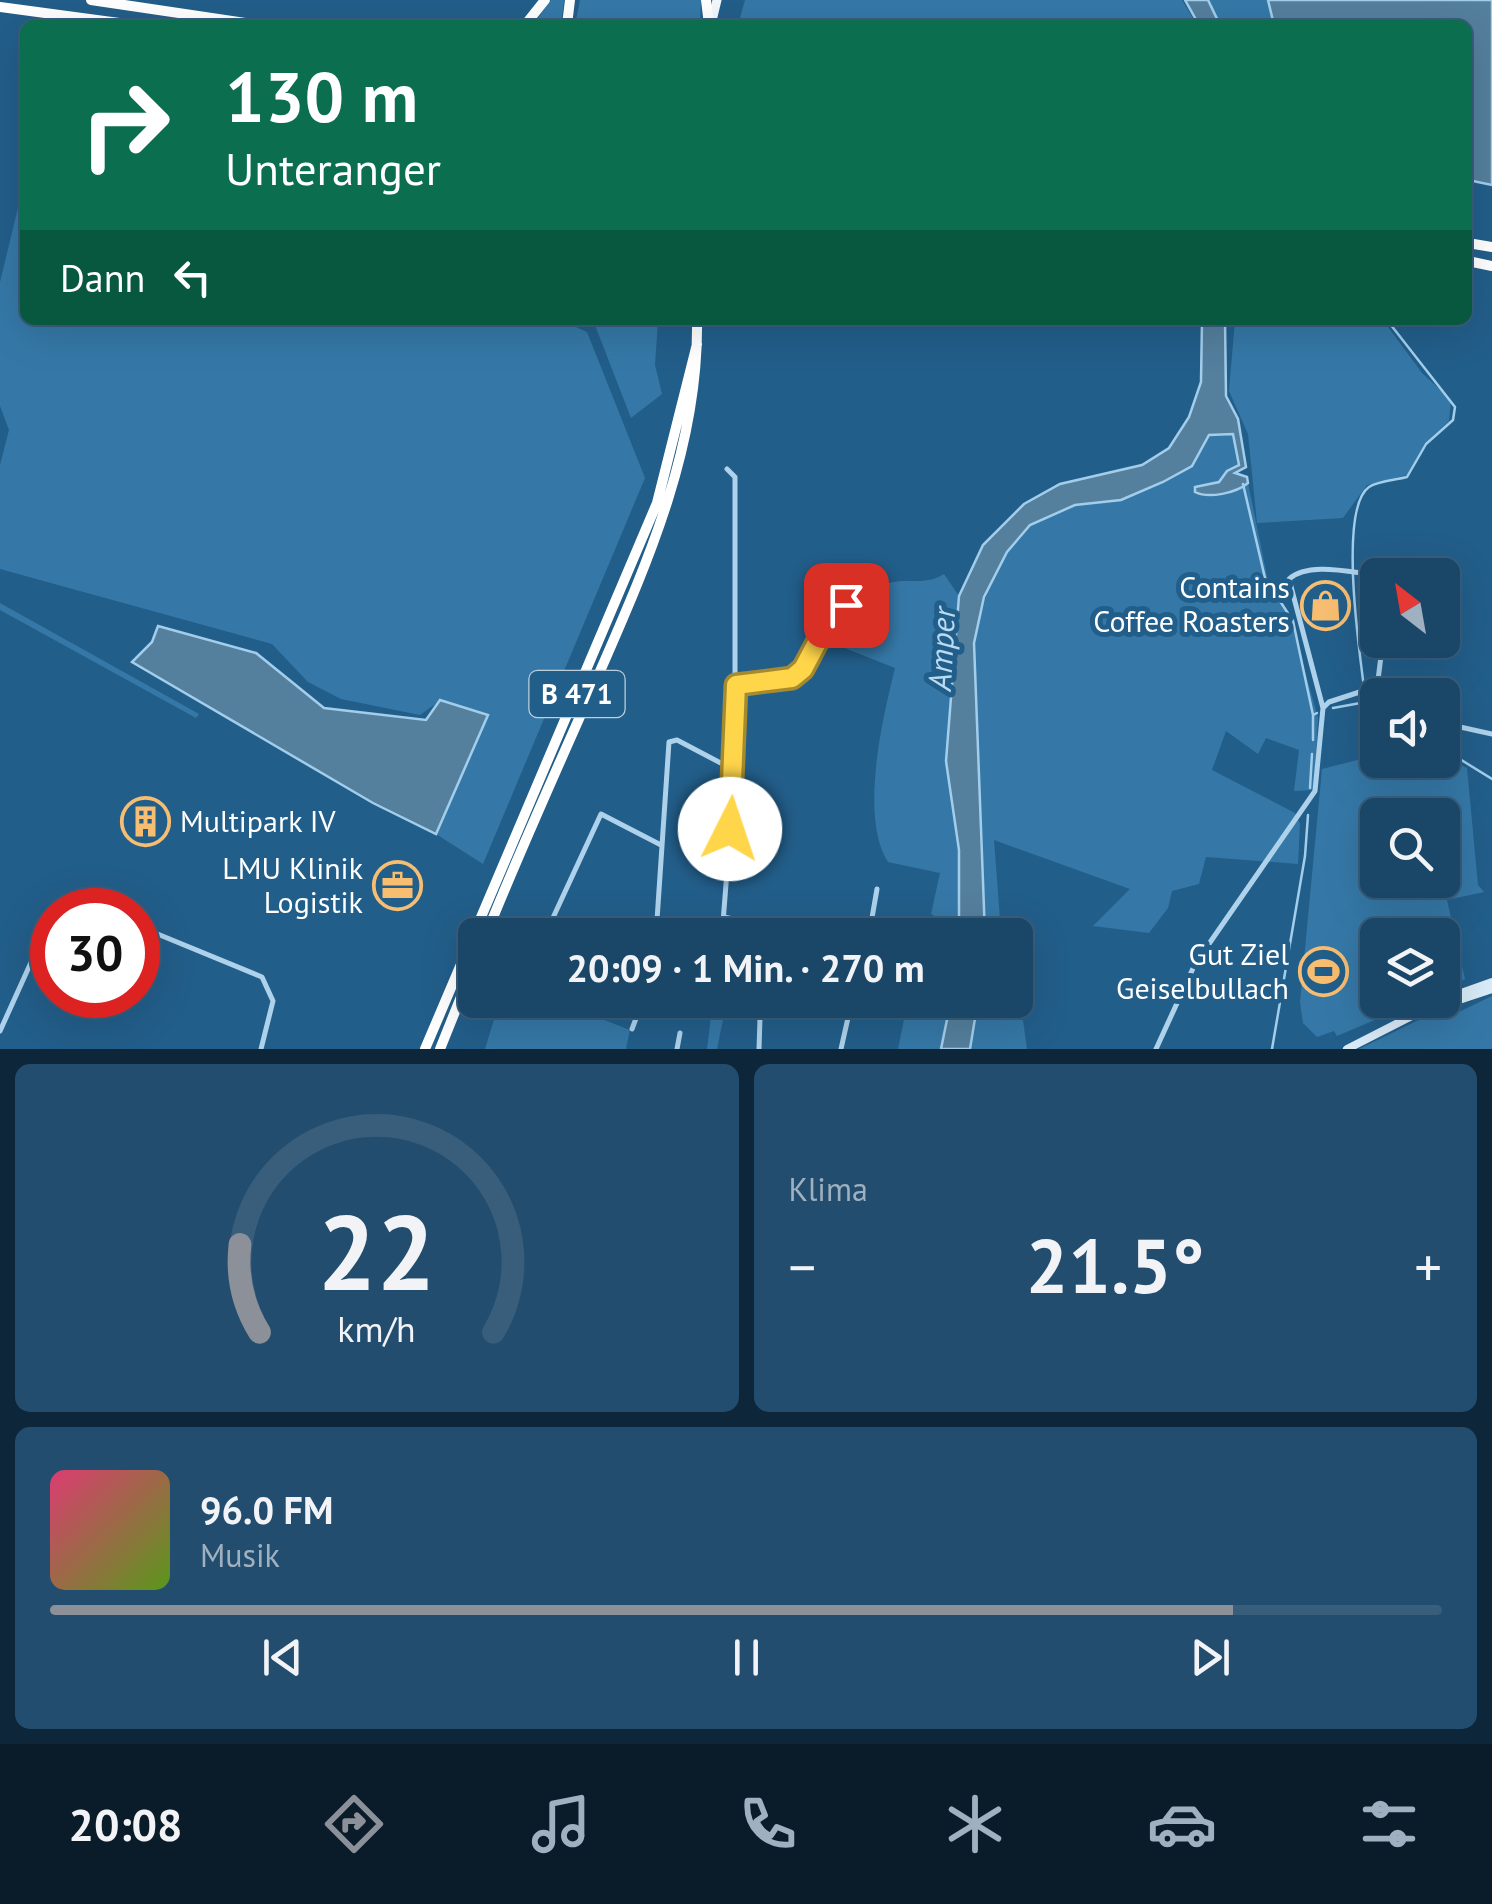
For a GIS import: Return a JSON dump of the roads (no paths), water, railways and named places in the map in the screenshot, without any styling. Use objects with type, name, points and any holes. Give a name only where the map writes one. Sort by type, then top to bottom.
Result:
[{"type":"highway","points":[[91,0],[225,20]]},
{"type":"highway","points":[[529,20],[545,0]]},
{"type":"highway","points":[[0,7],[93,20]]},
{"type":"highway","name":"B 471","points":[[493,918],[630,604],[668,504],[692,412],[698,325]]},
{"type":"highway","name":"B 471","points":[[425,1049],[657,503],[697,344]]},
{"type":"highway","points":[[440,1049],[458,1004]]},
{"type":"street","points":[[724,918],[736,685],[735,477],[727,469]]},
{"type":"street","points":[[1156,1049],[1202,953],[1315,791],[1323,708],[1289,579],[1295,574],[1336,570],[1360,574]]},
{"type":"street","points":[[736,685],[792,678],[803,669],[828,622],[846,605]]},
{"type":"street","points":[[1323,708],[1329,702],[1360,692]]},
{"type":"street","points":[[1460,727],[1492,734]]},
{"type":"street","points":[[657,918],[669,742],[678,740],[734,770]]},
{"type":"street","points":[[553,918],[601,814],[661,845]]},
{"type":"street","points":[[871,918],[877,889]]},
{"type":"street","points":[[160,935],[262,977],[274,1000],[261,1049]]},
{"type":"street","points":[[0,1031],[30,965]]},
{"type":"street","points":[[1347,1049],[1426,1011],[1492,986]]},
{"type":"street","points":[[632,1029],[636,1018]]},
{"type":"street","points":[[758,1049],[760,1018]]},
{"type":"street","points":[[841,1049],[848,1018]]},
{"type":"street","points":[[678,1049],[680,1033]]},
{"type":"waterway","points":[[1363,678],[1353,555],[1359,501],[1369,487],[1407,477],[1426,444],[1453,420],[1455,407],[1391,325]]},
{"type":"waterway","points":[[1243,484],[1265,578],[1293,621],[1313,715],[1317,713]]},
{"type":"waterway","points":[[1333,708],[1360,703]]},
{"type":"waterway","points":[[1313,716],[1313,740]]},
{"type":"waterway","points":[[1310,788],[1312,754]]},
{"type":"waterway","points":[[1460,759],[1492,779]]},
{"type":"waterway","points":[[1272,1049],[1305,856],[1308,815]]},
{"type":"place","name":"Contains Coffee Roasters","points":[[1325,605]]},
{"type":"place","name":"Multipark IV","points":[[145,822]]},
{"type":"place","name":"LMU Klinik Logistik","points":[[398,886]]},
{"type":"place","name":"Gut Ziel Geiselbullach","points":[[1324,972]]},
{"type":"water label","name":"Amper","points":[[942,649]]}]
